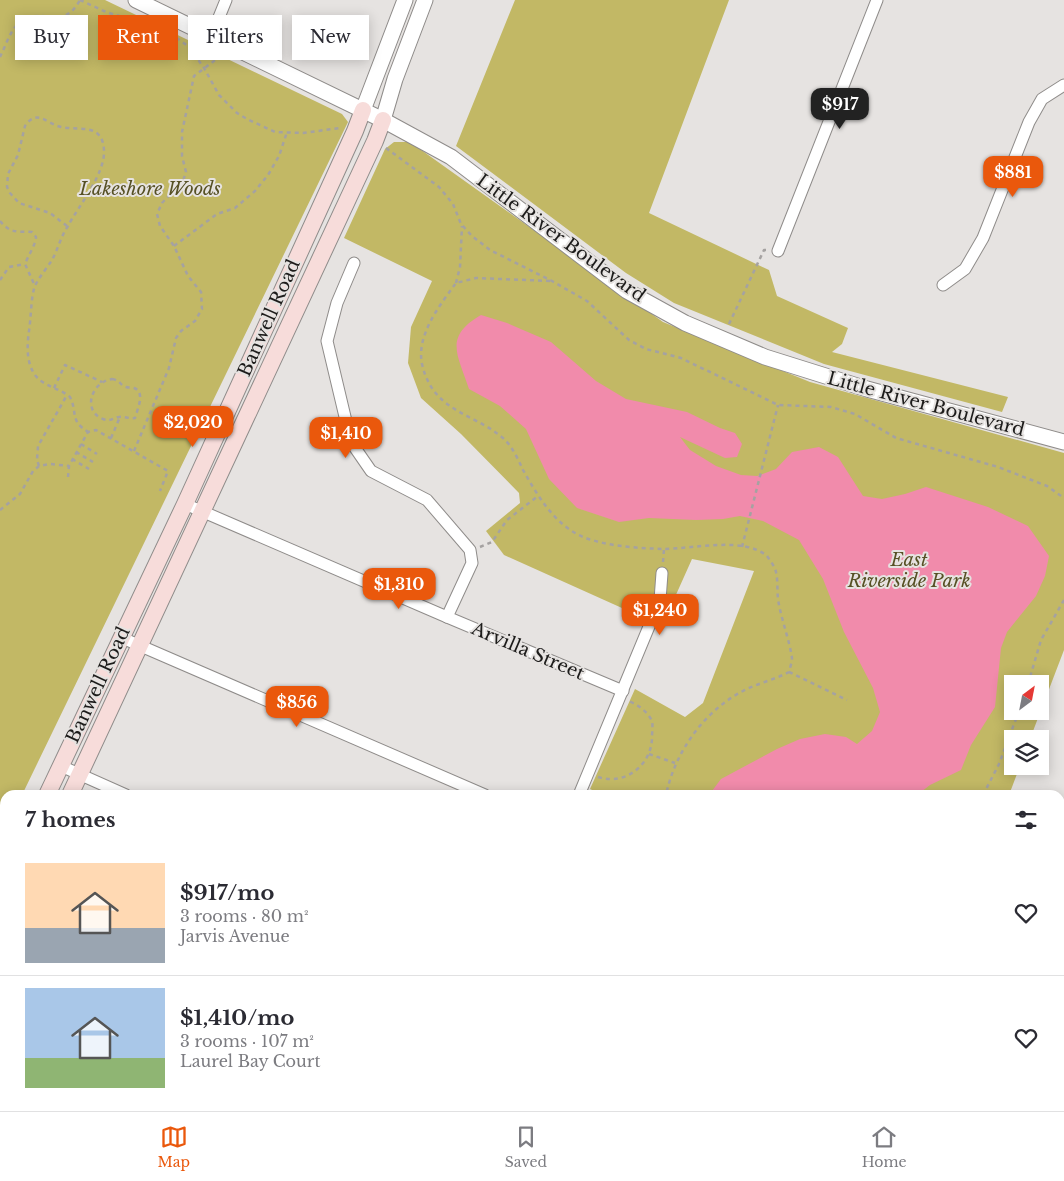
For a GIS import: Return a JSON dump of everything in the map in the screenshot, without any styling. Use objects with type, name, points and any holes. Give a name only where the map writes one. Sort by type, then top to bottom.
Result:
[{"type":"main road","name":"Banwell Road","points":[[49,790],[185,504],[355,130],[362,110]]},
{"type":"main road","name":"Banwell Road","points":[[72,790],[375,141],[383,120]]},
{"type":"street","name":"Little River Boulevard","points":[[136,0],[188,26]]},
{"type":"street","points":[[220,15],[226,0]]},
{"type":"street","name":"Banwell Road","points":[[362,110],[405,0]]},
{"type":"street","name":"Banwell Road","points":[[383,120],[395,79],[425,0]]},
{"type":"street","points":[[778,251],[877,0]]},
{"type":"street","name":"Little River Boulevard","points":[[259,60],[383,120],[451,157],[627,291],[685,323],[765,357],[867,389],[1064,442]]},
{"type":"street","points":[[943,285],[965,269],[983,238],[1029,122],[1042,99],[1064,85]]},
{"type":"street","points":[[354,263],[337,303],[327,342],[350,442],[371,471],[427,500],[470,550],[472,563],[448,618]]},
{"type":"street","name":"Arvilla Street","points":[[185,504],[622,694]]},
{"type":"street","points":[[581,790],[660,600],[662,573]]},
{"type":"street","points":[[120,638],[473,790]]},
{"type":"street","points":[[61,766],[114,790]]},
{"type":"path","points":[[0,57],[11,33],[21,22],[27,18],[40,15],[65,17],[75,9],[80,0],[106,12],[150,25],[173,35],[189,47],[204,68],[219,95],[237,112],[275,132],[303,133],[344,127]]},
{"type":"path","points":[[134,451],[169,368],[176,338],[181,331],[195,321],[202,309],[201,292],[188,276],[174,246],[160,226],[157,214],[162,203],[183,181],[186,172],[182,156],[182,132],[194,76],[215,60]]},
{"type":"path","points":[[67,226],[50,213],[19,203],[7,187],[8,174],[18,155],[25,126],[27,122],[35,118],[44,118],[62,127],[87,128],[97,134],[103,145],[104,157],[97,177],[67,226],[52,259],[35,286],[29,334],[29,360],[35,374],[40,380],[67,395],[72,401],[74,418],[88,432]]},
{"type":"path","points":[[174,246],[217,214],[235,208],[256,191],[279,156],[287,132]]},
{"type":"path","points":[[0,221],[13,232],[29,232],[34,234],[36,240],[25,264],[35,286]]},
{"type":"path","points":[[462,224],[460,267],[456,283],[440,306],[423,338],[422,363],[430,386],[442,401],[486,426],[504,439],[538,496],[564,527],[590,540],[618,546],[664,549],[729,546],[756,549],[768,557],[776,570],[782,620],[792,659],[789,672],[745,690],[722,702],[693,734],[675,763],[667,790]]},
{"type":"path","points":[[729,324],[764,250],[778,251]]},
{"type":"path","points":[[0,280],[9,267],[25,264]]},
{"type":"path","points":[[456,283],[476,278],[552,281]]},
{"type":"path","points":[[54,388],[66,365],[102,382],[118,380],[126,387],[132,387],[139,391],[140,401],[135,418],[120,417],[104,420],[93,410],[91,398],[102,382]]},
{"type":"path","points":[[39,466],[37,460],[38,446],[67,395]]},
{"type":"path","points":[[742,547],[778,405]]},
{"type":"path","points":[[111,438],[120,417]]},
{"type":"path","points":[[68,477],[69,466],[76,452],[88,432],[96,430],[168,471],[160,491]]},
{"type":"path","points":[[81,444],[97,454]]},
{"type":"path","points":[[76,452],[93,462]]},
{"type":"path","points":[[72,459],[89,469]]},
{"type":"path","points":[[0,510],[20,494],[33,471],[39,466],[50,464],[69,466]]},
{"type":"path","points":[[470,550],[492,542],[508,520],[538,496]]},
{"type":"path","points":[[1031,675],[1041,640],[1064,600]]},
{"type":"path","points":[[789,672],[847,700]]},
{"type":"path","points":[[588,774],[602,778],[622,778],[638,770],[649,754],[652,746],[652,722],[640,706],[622,694]]},
{"type":"path","points":[[986,790],[999,764],[1016,720]]},
{"type":"path","points":[[649,754],[675,763]]},
{"type":"green space","name":"Lakeshore Woods","points":[[0,0],[105,0],[136,15],[98,15],[98,60],[178,60],[178,35],[188,40],[188,60],[230,60],[342,114],[348,122],[24,790],[0,790]]},
{"type":"green space","points":[[515,0],[729,0],[649,213],[769,270],[777,296],[848,328],[842,344],[832,352],[1008,397],[1002,412],[824,364],[674,303],[626,273],[456,146]]},
{"type":"green space","name":"East Riverside Park","points":[[394,142],[410,142],[663,322],[810,382],[1064,453],[1064,650],[1049,689],[1049,675],[1004,675],[1004,720],[1037,720],[1033,730],[1004,730],[1004,775],[1017,775],[1011,790],[590,789],[635,689],[685,717],[703,703],[754,571],[692,559],[662,626],[504,555],[486,531],[520,503],[519,493],[461,434],[421,398],[408,363],[411,327],[432,281],[344,238],[385,149]]},
{"type":"shaded area","points":[[481,315],[507,323],[551,342],[596,381],[626,399],[687,412],[735,433],[742,444],[737,457],[725,458],[680,437],[690,450],[716,466],[741,475],[757,476],[776,469],[792,452],[819,447],[838,457],[863,496],[882,499],[926,487],[988,507],[1028,526],[1049,556],[1045,576],[1036,596],[1007,632],[1001,648],[995,707],[971,745],[961,770],[924,790],[713,790],[721,779],[800,739],[825,734],[846,737],[857,744],[872,731],[880,712],[873,688],[844,632],[823,579],[799,540],[763,521],[740,516],[696,520],[649,518],[619,522],[577,508],[549,479],[526,429],[500,406],[469,389],[457,348],[458,339],[469,323]]}]
